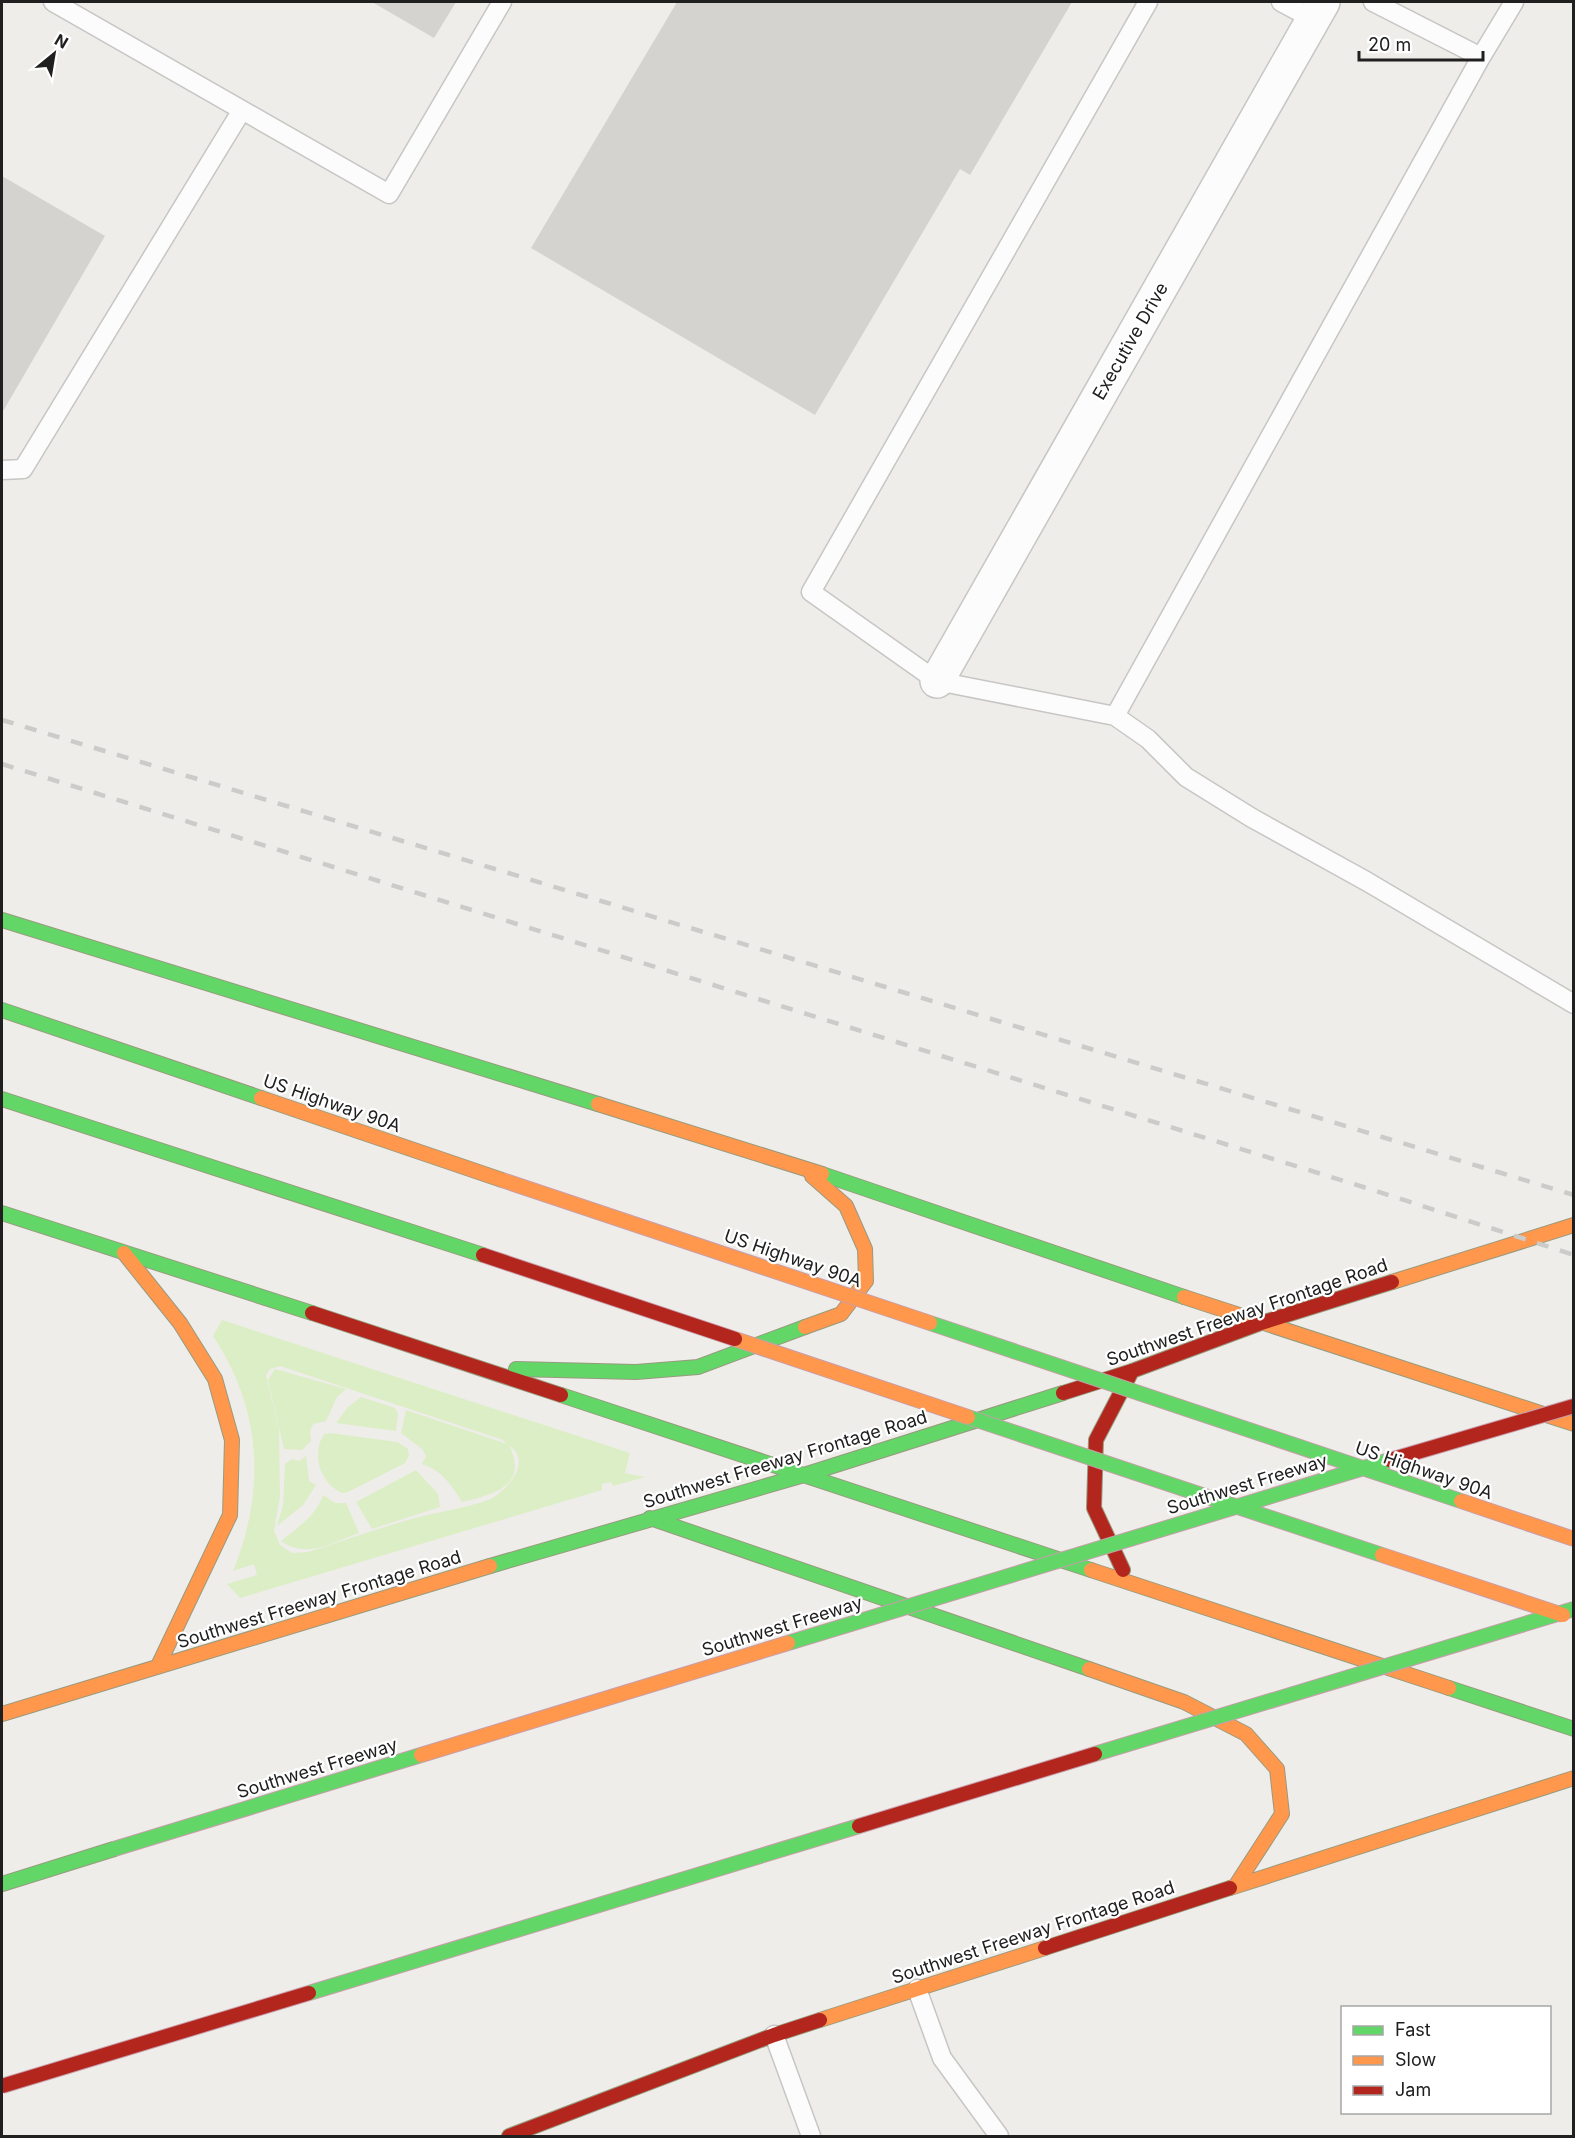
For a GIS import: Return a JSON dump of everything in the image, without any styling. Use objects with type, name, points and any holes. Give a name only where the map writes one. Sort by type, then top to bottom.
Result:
[{"type":"main road","points":[[2,920],[802,1167],[1261,1323],[1574,1424]]},
{"type":"main road","name":"US Highway 90A","points":[[2,1010],[1574,1539]]},
{"type":"main road","points":[[2,1099],[483,1255],[1574,1618]]},
{"type":"main road","points":[[481,1368],[636,1372],[698,1367],[841,1314],[866,1281],[865,1249],[846,1206],[802,1167]]},
{"type":"main road","points":[[2,1213],[481,1368],[1574,1730]]},
{"type":"main road","name":"Southwest Freeway Frontage Road","points":[[2,1714],[650,1518],[804,1475],[1132,1371],[1261,1323],[1574,1225]]},
{"type":"main road","points":[[124,1252],[180,1323],[215,1379],[232,1440],[230,1515],[158,1666]]},
{"type":"main road","points":[[1130,1582],[1094,1508],[1096,1440],[1132,1371]]},
{"type":"main road","name":"Southwest Freeway","points":[[2,1884],[1415,1452],[1574,1406]]},
{"type":"main road","points":[[650,1518],[1184,1702],[1246,1734],[1277,1769],[1282,1814],[1236,1885]]},
{"type":"main road","points":[[2,2085],[1574,1609]]},
{"type":"main road","name":"Southwest Freeway Frontage Road","points":[[509,2136],[774,2035],[1574,1778]]},
{"type":"street","name":"Executive Drive","points":[[937,681],[1318,10]]},
{"type":"lane","points":[[53,2],[389,194],[502,2]]},
{"type":"lane","points":[[1148,2],[811,592],[937,681],[1115,716],[1148,739],[1195,783],[1574,1004]]},
{"type":"lane","points":[[1281,2],[1318,10]]},
{"type":"lane","points":[[1373,2],[1481,57]]},
{"type":"lane","points":[[1115,716],[1481,57],[1514,2]]},
{"type":"lane","points":[[2,470],[24,469],[242,110]]},
{"type":"lane","points":[[917,1989],[942,2058],[999,2136]]},
{"type":"lane","points":[[774,2035],[811,2136]]},
{"type":"green space","points":[[222,1320],[630,1453],[625,1473],[645,1477],[613,1486],[611,1482],[602,1484],[602,1490],[240,1598],[227,1584],[257,1575],[254,1564],[233,1571],[244,1541],[251,1511],[254,1451],[250,1422],[241,1393],[229,1364],[213,1336]],"holes":[[[280,1366],[503,1440],[507,1444],[406,1410],[401,1433],[422,1449],[426,1456],[422,1464],[435,1470],[445,1479],[462,1502],[496,1491],[511,1479],[515,1470],[509,1445],[518,1458],[518,1466],[512,1480],[494,1497],[487,1500],[405,1521],[308,1552],[292,1553],[280,1545],[274,1531],[280,1497],[279,1429],[266,1375],[270,1369]]]},
{"type":"green space","points":[[275,1369],[346,1389],[337,1397],[326,1421],[313,1424],[310,1431],[311,1441],[302,1450],[284,1449],[268,1380]]},
{"type":"green space","points":[[361,1397],[395,1408],[398,1414],[396,1431],[336,1423],[348,1407]]},
{"type":"green space","points":[[324,1434],[397,1442],[408,1449],[409,1456],[405,1463],[342,1493],[334,1488],[323,1475],[318,1459],[320,1442]]},
{"type":"green space","points":[[306,1456],[309,1481],[316,1485],[303,1505],[277,1526],[283,1506],[285,1464],[292,1459],[299,1461]]},
{"type":"green space","points":[[416,1470],[438,1494],[440,1507],[372,1529],[356,1502]]},
{"type":"green space","points":[[323,1495],[335,1503],[346,1503],[359,1533],[329,1545],[310,1549],[300,1549],[281,1541],[311,1515]]},
{"type":"building","points":[[372,2],[456,2],[434,38]]},
{"type":"building","points":[[677,2],[1072,2],[970,175],[960,169],[815,415],[531,248]]},
{"type":"building","points":[[2,176],[105,236],[2,413]]},
{"type":"railway","points":[[2,720],[1574,1195]]},
{"type":"railway","points":[[2,764],[1373,1190],[1574,1255]]},
{"type":"traffic: fast","points":[[2,920],[598,1104]]},
{"type":"traffic: fast","points":[[2,1010],[261,1098]]},
{"type":"traffic: fast","points":[[2,1099],[483,1255]]},
{"type":"traffic: fast","points":[[822,1174],[1184,1297]]},
{"type":"traffic: fast","points":[[2,1213],[312,1313]]},
{"type":"traffic: fast","points":[[930,1323],[1461,1501]]},
{"type":"traffic: fast","points":[[516,1369],[636,1372],[698,1367],[805,1327]]},
{"type":"traffic: fast","points":[[490,1566],[804,1475],[1063,1393]]},
{"type":"traffic: fast","points":[[561,1395],[1091,1570]]},
{"type":"traffic: fast","points":[[968,1417],[1382,1555]]},
{"type":"traffic: fast","points":[[788,1643],[1390,1460]]},
{"type":"traffic: fast","points":[[650,1518],[1089,1669]]},
{"type":"traffic: fast","points":[[1095,1754],[1574,1609]]},
{"type":"traffic: fast","points":[[1449,1688],[1574,1729]]},
{"type":"traffic: fast","points":[[114,1849],[421,1755]]},
{"type":"traffic: fast","points":[[309,1993],[859,1826]]},
{"type":"traffic: fast","points":[[2,1884],[114,1849]]},
{"type":"traffic: slow","points":[[261,1098],[502,1180]]},
{"type":"traffic: slow","points":[[598,1104],[822,1174]]},
{"type":"traffic: slow","points":[[805,1327],[841,1314],[866,1281],[865,1249],[846,1206],[812,1176]]},
{"type":"traffic: slow","points":[[502,1180],[930,1323]]},
{"type":"traffic: slow","points":[[1392,1282],[1574,1225]]},
{"type":"traffic: slow","points":[[124,1253],[180,1323],[215,1379],[232,1440],[230,1515],[158,1666]]},
{"type":"traffic: slow","points":[[1184,1297],[1574,1424]]},
{"type":"traffic: slow","points":[[735,1339],[968,1417]]},
{"type":"traffic: slow","points":[[1461,1501],[1574,1539]]},
{"type":"traffic: slow","points":[[1382,1555],[1563,1615]]},
{"type":"traffic: slow","points":[[2,1714],[490,1566]]},
{"type":"traffic: slow","points":[[1091,1570],[1449,1688]]},
{"type":"traffic: slow","points":[[421,1755],[788,1643]]},
{"type":"traffic: slow","points":[[1089,1669],[1184,1702],[1246,1734],[1277,1769],[1282,1814],[1236,1885]]},
{"type":"traffic: slow","points":[[1230,1888],[1574,1778]]},
{"type":"traffic: slow","points":[[820,2020],[1045,1948]]},
{"type":"traffic: jam","points":[[483,1255],[735,1339]]},
{"type":"traffic: jam","points":[[1063,1393],[1132,1371],[1261,1323],[1392,1282]]},
{"type":"traffic: jam","points":[[312,1313],[561,1395]]},
{"type":"traffic: jam","points":[[1123,1570],[1094,1508],[1096,1440],[1132,1371]]},
{"type":"traffic: jam","points":[[1390,1460],[1574,1406]]},
{"type":"traffic: jam","points":[[859,1826],[1095,1754]]},
{"type":"traffic: jam","points":[[1045,1948],[1230,1888]]},
{"type":"traffic: jam","points":[[2,2086],[309,1993]]},
{"type":"traffic: jam","points":[[509,2136],[774,2035],[820,2020]]}]
